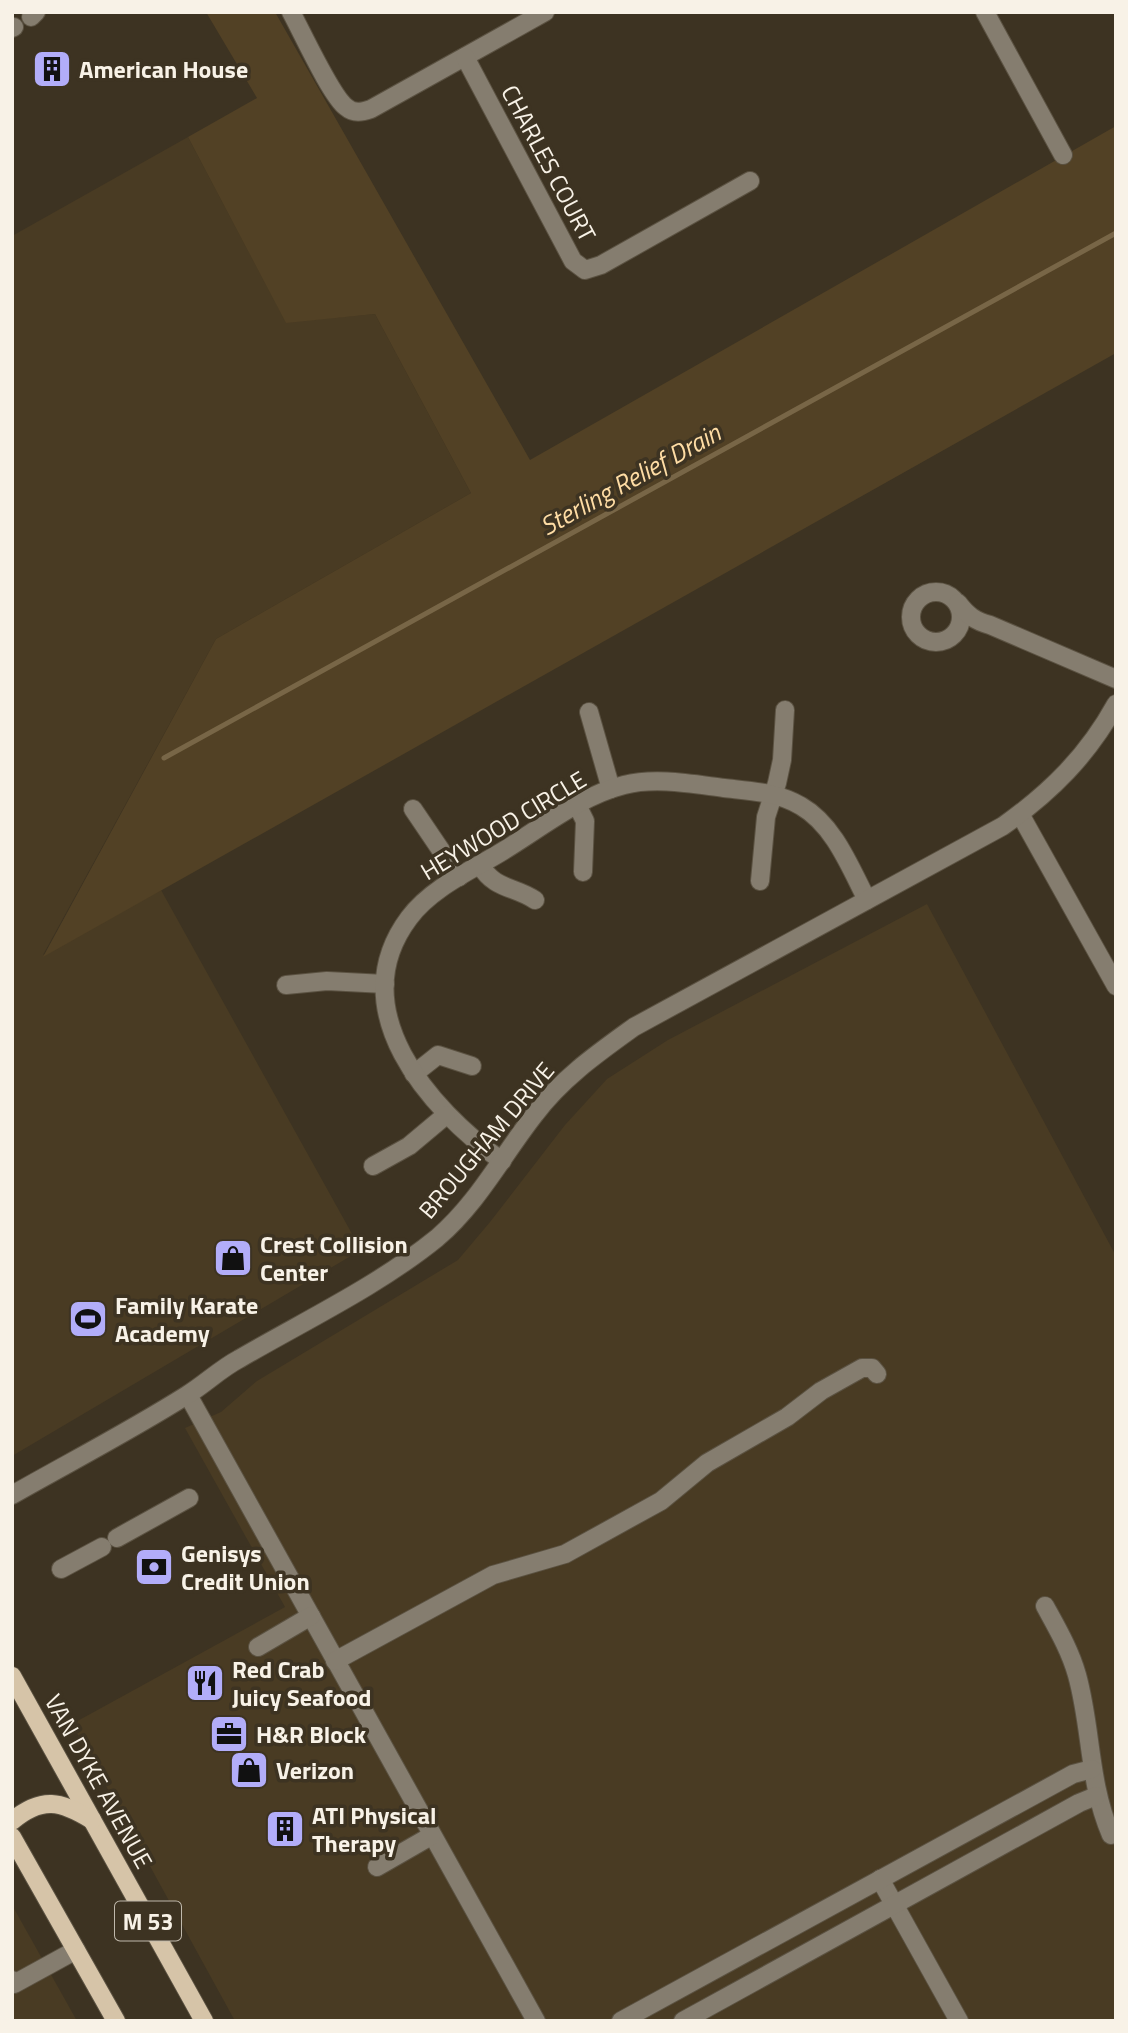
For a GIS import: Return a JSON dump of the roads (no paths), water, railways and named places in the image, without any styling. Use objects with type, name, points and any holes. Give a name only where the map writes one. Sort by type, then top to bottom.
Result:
[{"type":"main road","name":"VAN DYKE AVENUE","points":[[12,1675],[204,2021]]},
{"type":"main road","points":[[12,1821],[26,1810],[41,1804],[72,1808],[92,1820]]},
{"type":"main road","points":[[12,1837],[116,2021]]},
{"type":"street","points":[[291,12],[339,100],[354,112],[371,109],[545,12]]},
{"type":"street","points":[[985,12],[1063,155]]},
{"type":"street","name":"CHARLES COURT","points":[[466,57],[573,261],[585,270],[601,265],[750,181]]},
{"type":"street","points":[[978,622],[966,626],[948,640],[930,642],[916,633],[911,617],[916,602],[929,593],[945,594],[978,622],[1116,679]]},
{"type":"street","points":[[955,635],[962,620],[958,603]]},
{"type":"street","name":"BROUGHAM DRIVE","points":[[12,1495],[188,1395],[228,1365],[412,1257],[460,1216],[536,1112],[563,1082],[592,1057],[634,1027],[981,839],[1020,814],[1081,758],[1116,704]]},
{"type":"street","points":[[760,881],[766,817],[782,760],[785,710]]},
{"type":"street","points":[[589,712],[611,789]]},
{"type":"street","name":"HEYWOOD CIRCLE","points":[[502,1161],[480,1146],[446,1115],[414,1074],[391,1029],[385,984],[392,950],[409,917],[459,877],[577,805],[611,789],[626,785],[668,782],[773,795],[799,804],[824,825],[835,840],[867,900]]},
{"type":"street","points":[[577,805],[584,821],[583,872]]},
{"type":"street","points":[[413,809],[459,877]]},
{"type":"street","points":[[1020,814],[1116,986]]},
{"type":"street","points":[[480,865],[495,883],[535,900]]},
{"type":"street","points":[[286,985],[327,981],[385,984]]},
{"type":"street","points":[[414,1074],[438,1055],[472,1066]]},
{"type":"street","points":[[373,1166],[416,1141],[446,1115]]},
{"type":"street","points":[[335,1661],[493,1575],[565,1554],[661,1501],[707,1463],[788,1418],[821,1391],[862,1368],[872,1368],[877,1374]]},
{"type":"street","points":[[188,1395],[536,2021]]},
{"type":"street","points":[[61,1569],[189,1498]]},
{"type":"street","points":[[1045,1606],[1068,1649],[1077,1676],[1096,1796],[1111,1835]]},
{"type":"street","points":[[258,1647],[311,1616]]},
{"type":"street","points":[[621,2021],[1073,1774],[1092,1769]]},
{"type":"street","points":[[683,2021],[1096,1796]]},
{"type":"street","points":[[377,1867],[431,1836]]},
{"type":"street","points":[[880,1879],[959,2021]]},
{"type":"street","points":[[13,1983],[76,1951]]},
{"type":"waterway","name":"Sterling Relief Drain","points":[[164,758],[1116,233]]},
{"type":"place","name":"American House","points":[[52,69]]},
{"type":"place","name":"Crest Collision Center","points":[[233,1258]]},
{"type":"place","name":"Family Karate Academy","points":[[88,1319]]},
{"type":"place","name":"Genisys Credit Union","points":[[154,1567]]},
{"type":"place","name":"Red Crab Juicy Seafood","points":[[205,1683]]},
{"type":"place","name":"H&R Block","points":[[229,1734]]},
{"type":"place","name":"Verizon","points":[[249,1770]]},
{"type":"place","name":"ATI Physical Therapy","points":[[285,1829]]}]
